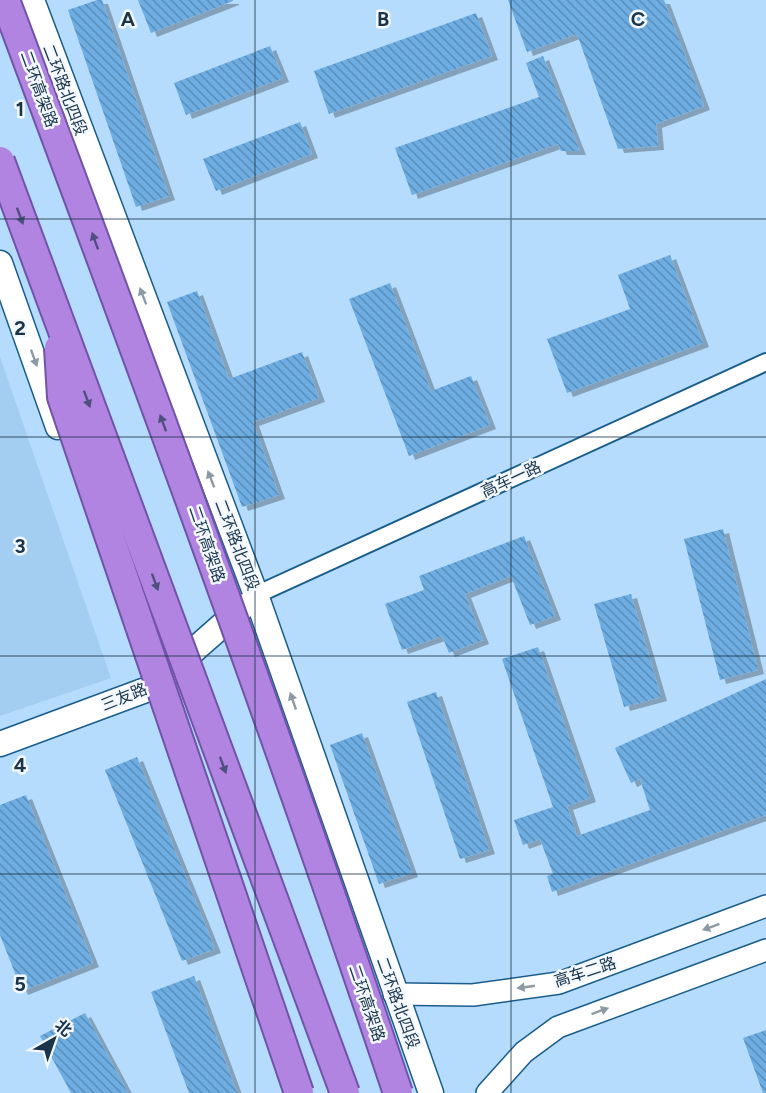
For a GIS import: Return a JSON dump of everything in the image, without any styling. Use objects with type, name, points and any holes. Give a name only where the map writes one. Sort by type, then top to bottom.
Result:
[{"type":"highway","name":"二环高架路","points":[[5,0],[182,472],[332,896],[398,1093]]},
{"type":"highway","points":[[0,161],[345,1093]]},
{"type":"highway","points":[[57,319],[62,397],[299,1093]]},
{"type":"highway","points":[[182,472],[215,528],[413,1093]]},
{"type":"main road","name":"二环路北四段","points":[[32,0],[256,595],[430,1093]]},
{"type":"main road","points":[[0,263],[294,1093]]},
{"type":"main road","name":"三友路","points":[[0,744],[151,688],[256,595]]},
{"type":"street","name":"高车一路","points":[[256,595],[766,362]]},
{"type":"street","name":"高车二路","points":[[394,994],[472,995],[559,983],[766,906]]},
{"type":"street","points":[[487,1093],[524,1052],[558,1027],[766,950]]},
{"type":"shaded area","points":[[0,357],[111,678],[0,716]]},
{"type":"building","points":[[102,0],[169,196],[136,207],[68,10]]},
{"type":"building","points":[[138,0],[233,0],[233,1],[151,33]]},
{"type":"building","points":[[508,0],[664,0],[704,106],[656,124],[658,146],[618,149],[577,34],[527,52]]},
{"type":"building","points":[[476,13],[492,56],[329,114],[314,71]]},
{"type":"building","points":[[270,46],[283,78],[186,115],[174,83]]},
{"type":"building","points":[[543,56],[580,151],[561,151],[558,144],[412,195],[395,148],[539,97],[526,63]]},
{"type":"building","points":[[300,122],[312,154],[216,191],[203,159]]},
{"type":"building","points":[[670,255],[703,343],[567,393],[547,339],[630,309],[618,275]]},
{"type":"building","points":[[390,283],[431,391],[471,376],[490,425],[409,456],[349,299]]},
{"type":"building","points":[[197,291],[229,379],[302,352],[319,398],[253,422],[279,495],[242,507],[167,302]]},
{"type":"building","points":[[723,529],[758,670],[720,680],[684,539]]},
{"type":"building","points":[[524,536],[555,616],[530,625],[511,576],[465,594],[483,640],[449,653],[442,636],[402,650],[385,604],[424,590],[419,576]]},
{"type":"building","points":[[631,594],[661,697],[624,707],[594,604]]},
{"type":"building","points":[[538,647],[590,798],[567,806],[577,836],[650,810],[640,779],[631,783],[615,748],[766,679],[766,815],[552,892],[547,876],[553,874],[540,839],[523,845],[514,820],[553,807],[502,659]]},
{"type":"building","points":[[436,692],[489,850],[460,859],[407,702]]},
{"type":"building","points":[[362,733],[412,873],[379,884],[330,745]]},
{"type":"building","points":[[137,757],[215,949],[182,961],[105,770]]},
{"type":"building","points":[[26,795],[93,963],[22,991],[0,935],[0,805]]},
{"type":"building","points":[[194,976],[237,1093],[189,1093],[151,992]]},
{"type":"building","points":[[85,1013],[128,1093],[71,1093],[40,1036]]},
{"type":"building","points":[[766,1030],[766,1093],[763,1093],[743,1038]]}]
